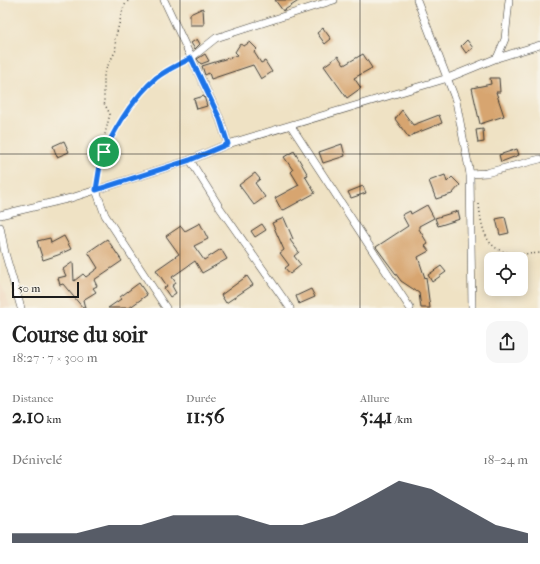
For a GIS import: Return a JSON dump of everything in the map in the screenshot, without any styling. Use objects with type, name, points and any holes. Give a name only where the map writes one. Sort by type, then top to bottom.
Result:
[{"type":"street","points":[[164,0],[220,119],[228,144]]},
{"type":"street","points":[[191,58],[216,38],[334,0]]},
{"type":"street","points":[[417,0],[456,102],[470,174],[472,308]]},
{"type":"street","points":[[497,58],[505,39],[509,0]]},
{"type":"street","points":[[0,215],[96,190],[190,160],[228,144],[448,78],[497,58],[540,45]]},
{"type":"street","points":[[291,126],[410,308]]},
{"type":"street","points":[[470,174],[486,173],[540,159]]},
{"type":"street","points":[[190,160],[220,208],[290,308]]},
{"type":"street","points":[[96,190],[106,215],[166,308]]},
{"type":"street","points":[[0,227],[5,253],[21,308]]},
{"type":"path","points":[[104,152],[103,142],[110,114],[104,103],[104,73],[116,50],[115,39],[124,6],[129,0]]},
{"type":"path","points":[[96,190],[98,170],[102,153],[104,152],[114,131],[140,94],[157,77],[191,58]]},
{"type":"path","points":[[479,198],[484,235],[495,248],[516,255],[540,253]]},
{"type":"shaded area","points":[[0,282],[11,308],[0,308]]},
{"type":"building","points":[[275,0],[300,0],[283,11]]},
{"type":"building","points":[[203,8],[204,25],[190,25],[190,14]]},
{"type":"building","points":[[323,28],[331,39],[325,44],[317,33]]},
{"type":"building","points":[[197,39],[200,44],[195,49],[191,43]]},
{"type":"building","points":[[467,40],[473,48],[466,53],[461,46]]},
{"type":"building","points":[[250,42],[257,49],[254,52],[261,63],[265,61],[272,72],[261,79],[253,65],[211,79],[209,73],[205,75],[202,66],[238,55],[235,52],[240,44],[244,46]]},
{"type":"building","points":[[205,54],[209,61],[201,64],[197,59]]},
{"type":"building","points":[[363,54],[372,68],[354,78],[361,88],[347,98],[324,66],[338,56],[344,65]]},
{"type":"building","points":[[490,78],[499,78],[500,92],[496,92],[504,116],[480,124],[472,88],[491,84]]},
{"type":"building","points":[[204,96],[207,106],[197,109],[194,99]]},
{"type":"building","points":[[402,110],[413,125],[439,115],[442,123],[414,134],[409,138],[395,119]]},
{"type":"building","points":[[483,129],[484,142],[478,143],[476,130]]},
{"type":"building","points":[[64,141],[69,152],[57,157],[53,146]]},
{"type":"building","points":[[342,144],[345,156],[323,163],[319,152]]},
{"type":"building","points":[[517,149],[519,155],[501,162],[499,155]]},
{"type":"building","points":[[294,151],[308,175],[305,176],[315,193],[282,211],[275,198],[299,185],[291,172],[293,170],[284,157]]},
{"type":"building","points":[[255,173],[260,179],[255,183],[265,197],[254,205],[239,185]]},
{"type":"building","points":[[445,175],[447,182],[452,177],[460,185],[452,194],[436,199],[429,181]]},
{"type":"building","points":[[363,186],[366,193],[351,198],[348,192]]},
{"type":"building","points":[[427,205],[434,218],[419,226],[419,229],[428,244],[425,246],[429,251],[418,257],[425,278],[426,277],[430,308],[421,308],[419,293],[401,281],[376,247],[408,226],[402,215],[410,211],[411,214]]},
{"type":"building","points":[[458,211],[460,219],[438,226],[435,218]]},
{"type":"building","points":[[505,217],[509,233],[500,235],[496,219]]},
{"type":"building","points":[[284,218],[293,239],[290,240],[299,252],[294,256],[301,265],[290,274],[285,268],[289,265],[280,253],[284,250],[272,223]]},
{"type":"building","points":[[200,223],[208,239],[194,246],[204,260],[221,249],[227,259],[202,273],[195,261],[172,277],[176,283],[172,286],[176,293],[170,297],[164,288],[167,286],[156,270],[179,254],[166,236],[181,226],[185,231]]},
{"type":"building","points":[[262,224],[266,230],[255,237],[251,231]]},
{"type":"building","points":[[64,236],[71,249],[43,260],[37,241],[50,238],[51,243]]},
{"type":"building","points":[[107,239],[122,261],[94,280],[97,286],[93,288],[96,292],[83,300],[85,308],[83,308],[63,284],[60,285],[58,278],[66,276],[63,269],[73,262],[74,281],[83,274],[86,277],[98,268],[88,252]]},
{"type":"building","points":[[441,266],[446,272],[432,282],[428,275]]},
{"type":"building","points":[[247,276],[253,285],[226,303],[221,295]]},
{"type":"building","points":[[139,283],[147,295],[129,308],[108,308],[121,299],[120,297]]},
{"type":"building","points":[[311,289],[315,297],[299,304],[296,296]]},
{"type":"route","points":[[191,58],[220,119],[228,144],[190,160],[96,190],[98,170],[102,153],[104,152],[114,131],[140,94],[157,77],[191,58]]}]
